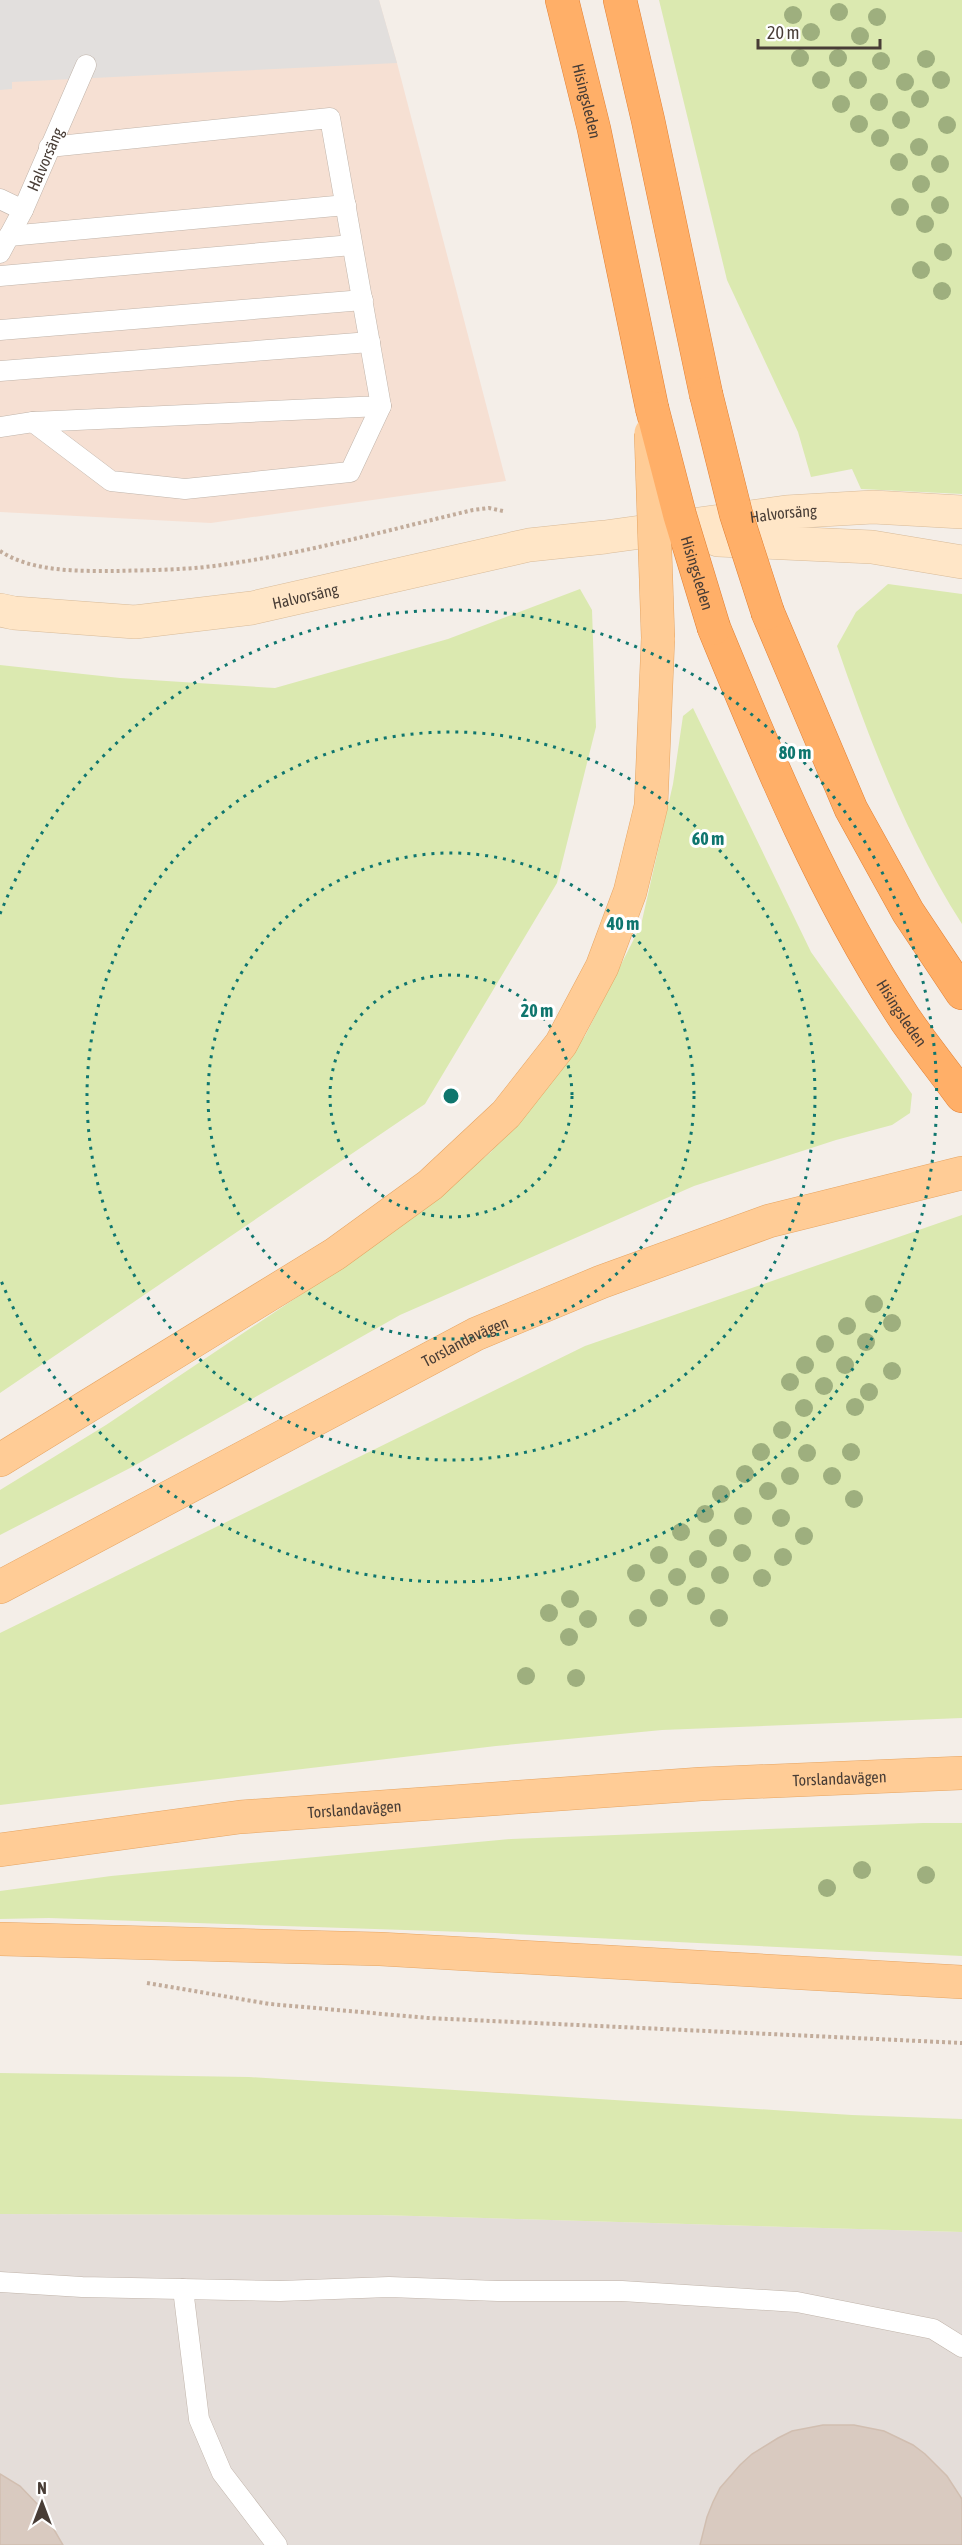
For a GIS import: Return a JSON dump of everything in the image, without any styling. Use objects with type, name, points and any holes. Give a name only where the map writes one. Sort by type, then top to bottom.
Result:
[{"type":"highway","name":"Hisingsleden","points":[[562,0],[594,129],[651,401],[680,516],[714,628],[780,789],[858,939],[905,1019],[962,1096]]},
{"type":"highway","points":[[620,0],[706,394],[736,514],[768,613],[851,809],[908,912],[954,982]]},
{"type":"main road","points":[[0,1460],[335,1254],[430,1185],[506,1114],[561,1044],[602,967],[630,892],[651,806],[658,638],[651,401]]},
{"type":"main road","name":"Torslandavägen","points":[[0,1587],[476,1334],[601,1282],[769,1221],[962,1173]]},
{"type":"main road","name":"Torslandavägen","points":[[0,1850],[240,1817],[700,1784],[962,1773]]},
{"type":"main road","points":[[0,1939],[380,1949],[962,1982]]},
{"type":"street","name":"Halvorsäng","points":[[0,610],[135,622],[252,608],[529,545],[786,512],[873,507],[962,512]]},
{"type":"street","name":"Halvorsäng","points":[[605,537],[872,548],[962,562]]},
{"type":"lane","name":"Halvorsäng","points":[[4,245],[23,210],[87,65]]},
{"type":"lane","points":[[33,422],[111,481],[184,489],[350,472],[381,406],[330,118],[49,147]]},
{"type":"lane","points":[[0,199],[23,210]]},
{"type":"lane","points":[[4,245],[346,205]]},
{"type":"lane","points":[[0,276],[352,245]]},
{"type":"lane","points":[[0,330],[363,300]]},
{"type":"lane","points":[[0,371],[370,342]]},
{"type":"lane","points":[[0,427],[33,422],[381,406]]},
{"type":"lane","points":[[0,2282],[280,2291],[389,2287],[498,2291],[622,2291],[797,2302],[933,2329],[962,2347]]},
{"type":"lane","points":[[183,2289],[199,2419],[222,2473],[277,2545]]},
{"type":"path","points":[[138,1982],[270,2004],[428,2018],[962,2043]]},
{"type":"shaded area","points":[[0,0],[379,0],[506,481],[211,523],[0,512]]},
{"type":"shaded area","points":[[0,0],[379,0],[397,63],[12,82],[12,89],[0,90]]},
{"type":"shaded area","points":[[0,2214],[379,2215],[962,2232],[962,2545],[0,2545]]},
{"type":"green space","points":[[659,0],[962,0],[962,494],[861,489],[852,469],[811,477],[798,432],[727,280]]},
{"type":"green space","points":[[888,584],[962,594],[962,924],[924,858],[891,789],[837,646],[856,612]]},
{"type":"green space","points":[[580,589],[592,610],[596,727],[557,883],[425,1104],[0,1393],[0,665],[120,678],[275,688],[448,639]]},
{"type":"green space","points":[[693,708],[811,952],[912,1094],[910,1113],[892,1125],[836,1140],[694,1186],[400,1315],[132,1467],[0,1535],[0,1490],[106,1425],[372,1247],[491,1152],[585,1036],[641,925],[673,784],[683,716]]},
{"type":"green space","points":[[962,1215],[962,1718],[662,1730],[496,1746],[0,1805],[0,1633],[585,1346]]},
{"type":"green space","points":[[962,1823],[962,1956],[495,1933],[49,1918],[0,1919],[0,1891],[111,1876],[511,1839]]},
{"type":"green space","points":[[0,2073],[249,2077],[852,2115],[962,2119],[962,2232],[379,2215],[0,2214]]},
{"type":"building","points":[[823,2425],[854,2425],[884,2431],[913,2445],[925,2454],[947,2476],[962,2499],[962,2545],[700,2545],[707,2517],[720,2488],[740,2465],[752,2454],[792,2431]]},
{"type":"building","points":[[0,2474],[20,2486],[42,2509],[63,2545],[0,2545]]}]
